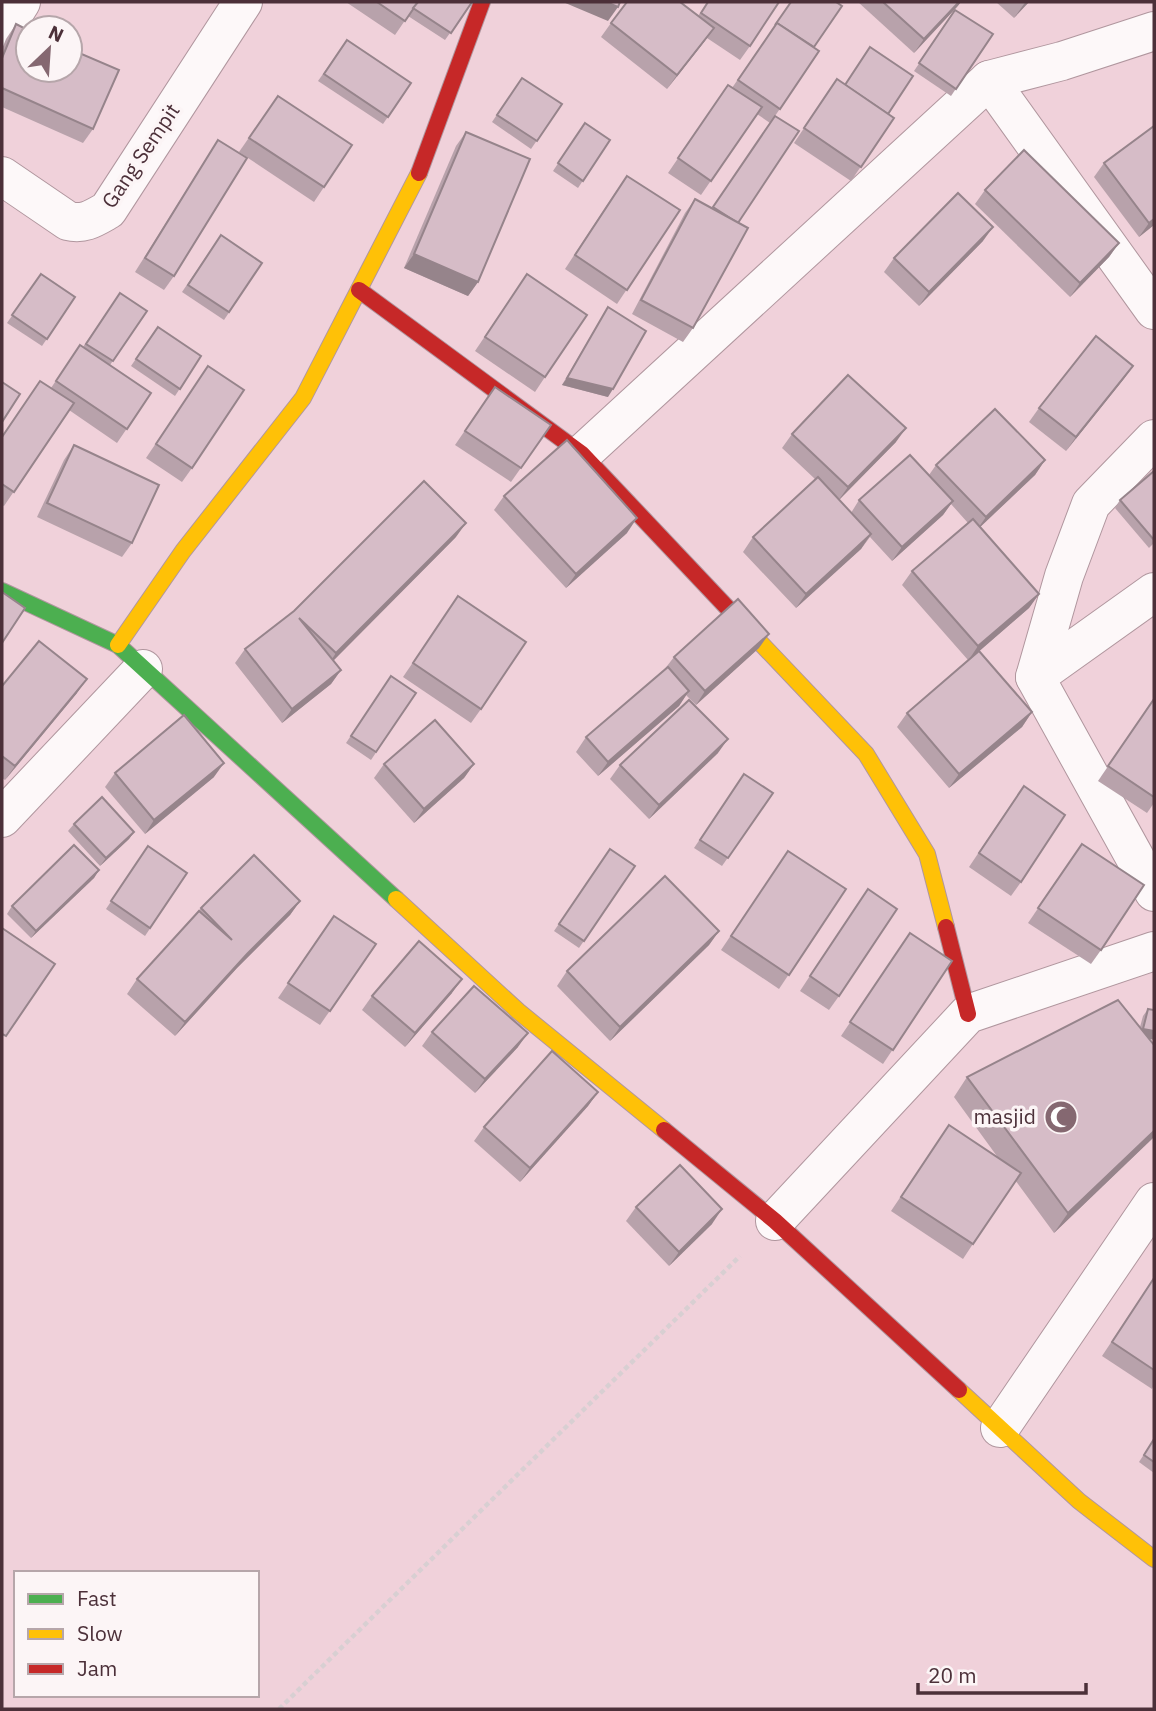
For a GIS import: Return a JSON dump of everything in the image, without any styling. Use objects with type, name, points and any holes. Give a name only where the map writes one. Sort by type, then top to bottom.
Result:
[{"type":"street","points":[[2,32],[21,2]]},
{"type":"street","name":"Gang Sempit","points":[[2,176],[68,221],[79,224],[108,210],[243,2]]},
{"type":"street","points":[[2,818],[131,657],[183,551],[303,398],[420,170],[482,2]]},
{"type":"street","points":[[582,454],[989,80],[1062,61],[1154,31]]},
{"type":"street","points":[[989,80],[1154,310]]},
{"type":"street","points":[[359,290],[582,454],[866,754],[927,854],[968,1014]]},
{"type":"street","points":[[1154,439],[1091,504],[1064,576],[1035,677],[1154,892]]},
{"type":"street","points":[[2,591],[131,657],[518,1012],[775,1221],[1079,1501],[1154,1559]]},
{"type":"street","points":[[1035,677],[1154,592]]},
{"type":"street","points":[[775,1221],[968,1014],[1154,951]]},
{"type":"street","points":[[1000,1428],[1154,1202]]},
{"type":"path","points":[[279,1709],[775,1221]]},
{"type":"building","points":[[377,2],[418,2],[405,21]]},
{"type":"building","points":[[418,2],[472,2],[451,33],[413,8]]},
{"type":"building","points":[[606,2],[620,2],[618,7]]},
{"type":"building","points":[[627,2],[680,2],[714,28],[677,75],[611,23]]},
{"type":"building","points":[[708,2],[779,2],[750,46],[701,13]]},
{"type":"building","points":[[791,2],[836,2],[842,6],[814,47],[777,23],[775,25]]},
{"type":"building","points":[[883,2],[959,2],[924,39]]},
{"type":"building","points":[[955,10],[993,34],[956,89],[919,63]]},
{"type":"building","points":[[777,23],[819,51],[780,109],[738,80]]},
{"type":"building","points":[[14,29],[14,84],[84,84],[84,55],[119,70],[93,129],[2,88],[2,58]]},
{"type":"building","points":[[347,40],[411,83],[388,117],[324,74]]},
{"type":"building","points":[[870,47],[913,76],[888,114],[845,85]]},
{"type":"building","points":[[522,78],[562,104],[537,141],[497,115]]},
{"type":"building","points":[[837,79],[894,118],[861,167],[804,128]]},
{"type":"building","points":[[728,85],[762,107],[711,181],[678,158]]},
{"type":"building","points":[[278,96],[352,145],[324,187],[249,138]]},
{"type":"building","points":[[775,116],[799,131],[738,223],[713,207]]},
{"type":"building","points":[[585,123],[610,140],[583,181],[558,163]]},
{"type":"building","points":[[1154,126],[1154,219],[1149,223],[1104,163]]},
{"type":"building","points":[[466,132],[530,159],[478,282],[414,254]]},
{"type":"building","points":[[218,140],[247,158],[174,276],[145,258]]},
{"type":"building","points":[[1024,150],[1119,243],[1080,283],[985,190]]},
{"type":"building","points":[[627,176],[680,210],[627,290],[575,255]]},
{"type":"building","points":[[958,193],[993,227],[929,292],[894,258]]},
{"type":"building","points":[[695,199],[748,228],[693,328],[641,300]]},
{"type":"building","points":[[221,235],[262,263],[229,312],[188,285]]},
{"type":"building","points":[[41,274],[75,297],[47,339],[12,315]]},
{"type":"building","points":[[527,274],[587,315],[545,377],[485,337]]},
{"type":"building","points":[[120,293],[147,311],[113,361],[86,344]]},
{"type":"building","points":[[608,307],[646,331],[613,389],[567,378]]},
{"type":"building","points":[[158,327],[201,356],[180,389],[136,359]]},
{"type":"building","points":[[1096,336],[1133,366],[1076,437],[1039,408]]},
{"type":"building","points":[[80,345],[151,393],[127,429],[56,381]]},
{"type":"building","points":[[208,366],[244,390],[192,468],[156,444]]},
{"type":"building","points":[[848,375],[906,428],[848,487],[792,434]]},
{"type":"building","points":[[40,381],[74,403],[14,492],[2,484],[2,437]]},
{"type":"building","points":[[2,382],[20,394],[2,422]]},
{"type":"building","points":[[495,387],[551,425],[521,468],[465,431]]},
{"type":"building","points":[[995,409],[1045,460],[986,517],[936,465]]},
{"type":"building","points":[[567,440],[637,518],[576,574],[504,496]]},
{"type":"building","points":[[74,445],[159,485],[132,543],[47,503]]},
{"type":"building","points":[[910,455],[953,501],[902,547],[859,500]]},
{"type":"building","points":[[1154,471],[1154,540],[1120,500]]},
{"type":"building","points":[[818,477],[871,534],[806,594],[753,537]]},
{"type":"building","points":[[424,481],[466,523],[336,653],[299,618],[341,670],[292,709],[245,649],[294,611]]},
{"type":"building","points":[[973,519],[1039,594],[978,646],[912,571]]},
{"type":"building","points":[[2,592],[25,608],[2,643]]},
{"type":"building","points":[[458,596],[526,642],[481,709],[413,663]]},
{"type":"building","points":[[738,599],[769,634],[705,691],[674,657]]},
{"type":"building","points":[[39,641],[87,679],[15,766],[2,756],[2,686]]},
{"type":"building","points":[[979,651],[1032,712],[959,774],[907,713]]},
{"type":"building","points":[[668,667],[689,691],[608,762],[586,737]]},
{"type":"building","points":[[391,676],[416,693],[376,752],[351,736]]},
{"type":"building","points":[[1154,699],[1154,797],[1108,766]]},
{"type":"building","points":[[689,700],[728,739],[659,805],[620,765]]},
{"type":"building","points":[[184,715],[224,763],[154,820],[115,773]]},
{"type":"building","points":[[435,720],[474,764],[424,809],[384,764]]},
{"type":"building","points":[[744,774],[773,793],[728,858],[700,840]]},
{"type":"building","points":[[1024,786],[1065,815],[1021,882],[979,853]]},
{"type":"building","points":[[102,797],[134,832],[106,858],[74,824]]},
{"type":"building","points":[[1082,844],[1144,885],[1101,950],[1038,908]]},
{"type":"building","points":[[74,845],[99,870],[36,931],[12,906]]},
{"type":"building","points":[[148,846],[187,873],[150,928],[111,901]]},
{"type":"building","points":[[610,849],[635,866],[584,941],[559,924]]},
{"type":"building","points":[[788,851],[846,889],[789,975],[731,936]]},
{"type":"building","points":[[254,855],[300,901],[185,1022],[137,979],[199,911],[232,940],[201,908]]},
{"type":"building","points":[[665,876],[719,931],[620,1027],[567,971]]},
{"type":"building","points":[[868,889],[897,909],[839,996],[810,976]]},
{"type":"building","points":[[334,916],[376,944],[330,1011],[288,983]]},
{"type":"building","points":[[2,928],[55,964],[6,1036],[2,1034]]},
{"type":"building","points":[[910,933],[952,961],[893,1050],[850,1022]]},
{"type":"building","points":[[419,941],[462,979],[415,1033],[372,996]]},
{"type":"building","points":[[474,986],[528,1033],[485,1079],[432,1032]]},
{"type":"building","name":"masjid","points":[[1118,1000],[1154,1045],[1154,1131],[1068,1213],[967,1077]]},
{"type":"building","points":[[1148,1009],[1154,1010],[1154,1031],[1143,1029]]},
{"type":"building","points":[[552,1051],[598,1092],[530,1168],[484,1127]]},
{"type":"building","points":[[949,1125],[1021,1173],[973,1244],[901,1197]]},
{"type":"building","points":[[680,1165],[722,1209],[679,1252],[636,1207]]},
{"type":"building","points":[[1154,1278],[1154,1370],[1112,1342]]},
{"type":"building","points":[[1154,1439],[1154,1462],[1144,1455]]},
{"type":"traffic: fast","points":[[2,591],[118,645],[396,899]]},
{"type":"traffic: slow","points":[[118,645],[183,551],[303,398],[419,173]]},
{"type":"traffic: slow","points":[[753,635],[866,754],[927,854],[946,927]]},
{"type":"traffic: slow","points":[[396,899],[518,1011],[664,1130]]},
{"type":"traffic: slow","points":[[959,1390],[1079,1501],[1154,1559]]},
{"type":"traffic: jam","points":[[419,173],[482,2]]},
{"type":"traffic: jam","points":[[359,290],[582,454],[753,635]]},
{"type":"traffic: jam","points":[[946,927],[968,1014]]},
{"type":"traffic: jam","points":[[664,1130],[775,1221],[959,1390]]},
{"type":"place","name":"masjid","points":[[1061,1117]]}]
